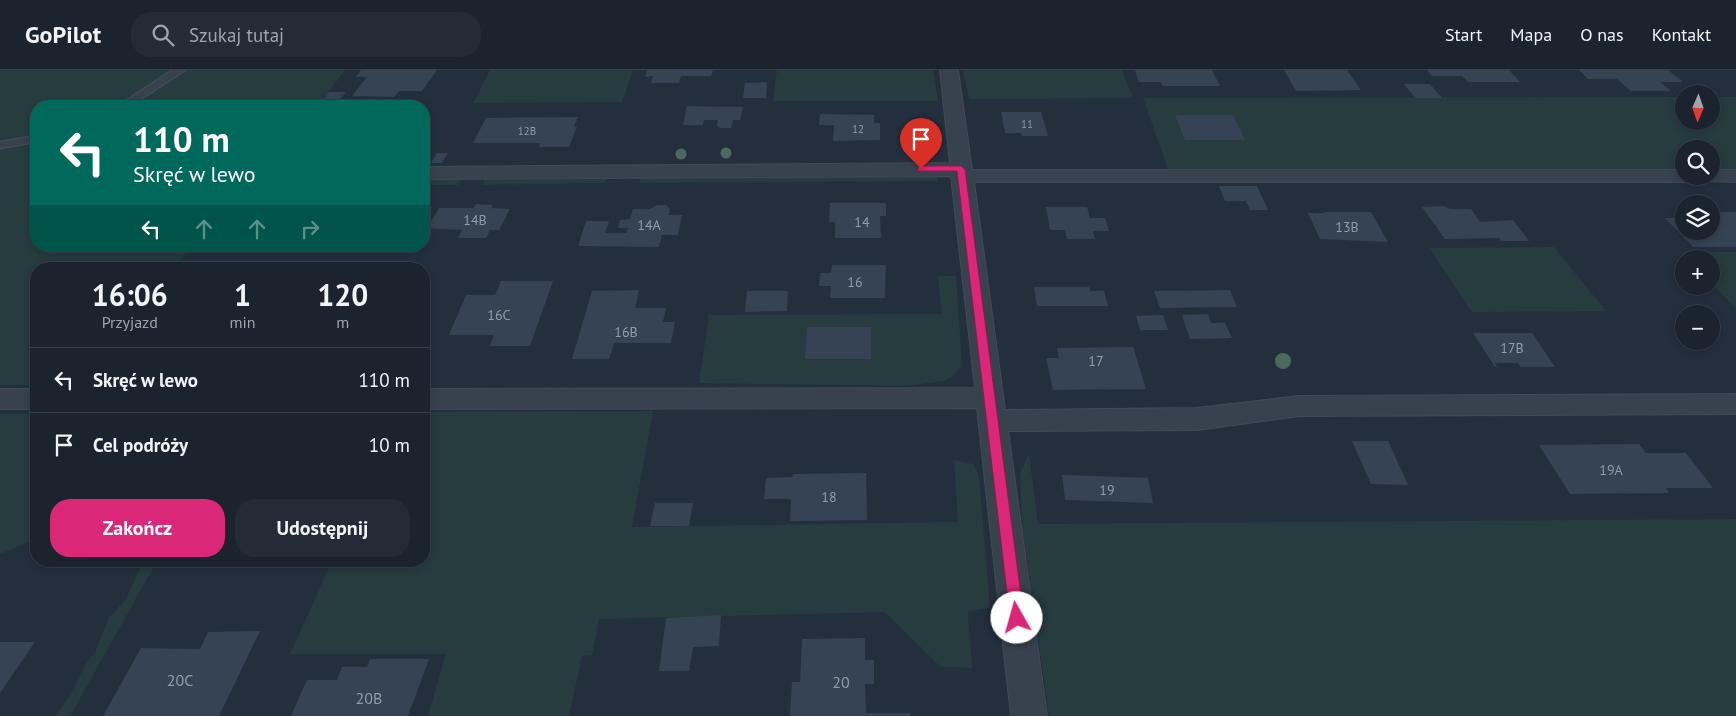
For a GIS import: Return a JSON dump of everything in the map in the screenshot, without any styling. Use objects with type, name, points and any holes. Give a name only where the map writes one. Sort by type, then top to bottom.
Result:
[{"type":"street","points":[[949,70],[1029,716]]},
{"type":"street","points":[[430,173],[961,172],[1675,176]]},
{"type":"street","points":[[1720,176],[1736,176]]},
{"type":"street","points":[[0,399],[30,399]]},
{"type":"street","points":[[430,399],[991,409],[1197,419],[1299,406],[1736,404]]},
{"type":"lane","points":[[132,100],[180,70]]},
{"type":"lane","points":[[0,145],[30,140]]},
{"type":"green space","points":[[0,70],[345,70],[323,100],[30,100],[30,252],[230,252],[186,253],[180,262],[30,262],[30,385],[0,385]]},
{"type":"green space","points":[[490,70],[633,70],[622,102],[473,103]]},
{"type":"green space","points":[[777,70],[933,70],[938,101],[773,101]]},
{"type":"green space","points":[[963,70],[1122,70],[1133,98],[969,99]]},
{"type":"green space","points":[[1675,97],[1675,130],[1720,130],[1720,97],[1736,97],[1736,169],[1720,169],[1720,140],[1675,140],[1675,169],[1168,169],[1143,98]]},
{"type":"green space","points":[[608,175],[605,183],[483,185],[486,176]]},
{"type":"green space","points":[[931,175],[937,177],[938,181],[639,183],[641,176]]},
{"type":"green space","points":[[430,178],[462,178],[458,185],[430,185]]},
{"type":"green space","points":[[1554,247],[1606,311],[1472,312],[1429,248]]},
{"type":"green space","points":[[1720,252],[1736,252],[1736,309],[1720,292]]},
{"type":"green space","points":[[938,276],[956,276],[962,366],[954,375],[944,381],[906,386],[699,383],[709,315],[942,314]]},
{"type":"green space","points":[[653,411],[632,527],[958,522],[954,460],[973,464],[979,476],[990,608],[968,611],[972,668],[941,667],[885,612],[599,619],[592,655],[582,656],[569,716],[428,716],[446,654],[290,654],[329,567],[430,567],[430,412]]},
{"type":"green space","points":[[30,413],[30,542],[0,554],[0,414]]},
{"type":"green space","points":[[1029,454],[1038,524],[1736,519],[1736,716],[1049,716],[1022,523],[1020,473]]},
{"type":"green space","points":[[140,567],[154,567],[70,716],[55,716],[70,696],[86,664],[95,652],[109,618],[126,599]]},
{"type":"building","points":[[361,70],[437,70],[422,91],[399,91],[394,97],[352,96],[367,77],[356,77]]},
{"type":"building","points":[[647,70],[713,70],[711,76],[681,76],[679,83],[651,83],[653,76],[645,77]]},
{"type":"building","points":[[1135,70],[1212,70],[1220,86],[1163,86],[1161,82],[1139,82]]},
{"type":"building","points":[[1284,70],[1347,70],[1361,90],[1296,91]]},
{"type":"building","points":[[1427,70],[1509,70],[1520,82],[1468,82],[1462,76],[1432,76]]},
{"type":"building","points":[[1579,70],[1668,70],[1683,82],[1660,82],[1671,91],[1631,91],[1617,79],[1588,79]]},
{"type":"building","points":[[767,82],[766,98],[743,98],[745,83]]},
{"type":"building","points":[[1404,84],[1430,84],[1442,98],[1415,98]]},
{"type":"building","points":[[329,92],[346,92],[339,100],[323,100]]},
{"type":"building","points":[[687,106],[743,107],[740,120],[733,120],[731,128],[720,128],[717,126],[718,120],[704,120],[703,125],[683,125]]},
{"type":"building","points":[[1001,112],[1041,112],[1048,136],[1022,136],[1021,133],[1005,133]]},
{"type":"building","points":[[820,114],[874,115],[874,123],[880,123],[880,140],[833,141],[834,125],[819,125]]},
{"type":"building","points":[[1175,115],[1233,115],[1245,140],[1185,140]]},
{"type":"building","points":[[578,117],[574,126],[577,127],[569,147],[539,147],[540,143],[473,143],[486,118]]},
{"type":"building","points":[[437,153],[448,153],[442,163],[431,163]]},
{"type":"building","points":[[1219,186],[1257,186],[1268,210],[1250,210],[1246,201],[1225,201]]},
{"type":"building","points":[[830,203],[886,203],[886,216],[880,216],[881,238],[835,238],[835,222],[829,222]]},
{"type":"building","points":[[476,204],[493,205],[491,208],[510,209],[499,230],[490,230],[486,238],[458,238],[462,230],[430,228],[430,223],[439,208],[474,208]]},
{"type":"building","points":[[657,205],[666,205],[670,209],[669,215],[682,215],[678,235],[662,235],[659,247],[578,246],[586,221],[609,221],[605,233],[626,233],[628,228],[618,228],[620,220],[630,219],[633,209],[650,209]]},
{"type":"building","points":[[1443,206],[1450,209],[1471,209],[1480,222],[1513,220],[1529,241],[1501,241],[1499,238],[1445,239],[1422,207]]},
{"type":"building","points":[[1046,207],[1087,207],[1090,218],[1105,218],[1109,231],[1093,231],[1095,239],[1067,239],[1065,230],[1050,230]]},
{"type":"building","points":[[1371,212],[1388,242],[1320,239],[1308,213]]},
{"type":"building","points":[[1720,212],[1736,212],[1736,247],[1693,247],[1686,240],[1720,240]]},
{"type":"building","points":[[1665,218],[1675,218],[1675,228]]},
{"type":"building","points":[[832,265],[886,265],[885,298],[830,298],[831,286],[819,286],[820,273],[831,273]]},
{"type":"building","points":[[501,281],[553,281],[530,346],[490,346],[494,335],[449,335],[466,295],[495,295]]},
{"type":"building","points":[[1034,287],[1089,287],[1090,291],[1104,291],[1108,306],[1037,306]]},
{"type":"building","points":[[639,290],[635,308],[666,308],[663,322],[675,322],[671,343],[614,343],[609,359],[572,359],[592,291]]},
{"type":"building","points":[[1230,290],[1237,307],[1160,308],[1154,291]]},
{"type":"building","points":[[747,291],[788,291],[787,311],[745,312]]},
{"type":"building","points":[[1208,314],[1211,323],[1225,323],[1232,338],[1190,339],[1182,315]]},
{"type":"building","points":[[1163,315],[1168,330],[1140,330],[1136,316]]},
{"type":"building","points":[[807,327],[871,327],[871,359],[805,359]]},
{"type":"building","points":[[1473,333],[1532,333],[1555,367],[1520,367],[1518,363],[1495,363],[1497,367],[1495,367]]},
{"type":"building","points":[[1133,347],[1146,389],[1053,390],[1046,358],[1059,358],[1057,348]]},
{"type":"building","points":[[1352,441],[1388,441],[1408,485],[1371,484]]},
{"type":"building","points":[[1639,444],[1646,453],[1686,453],[1713,488],[1666,488],[1669,493],[1570,494],[1539,445]]},
{"type":"building","points":[[866,473],[867,520],[790,521],[791,499],[764,499],[766,478],[792,477],[793,474]]},
{"type":"building","points":[[1062,475],[1148,478],[1153,503],[1065,500]]},
{"type":"building","points":[[655,503],[693,503],[689,526],[650,526]]},
{"type":"building","points":[[721,615],[719,646],[693,647],[689,671],[659,671],[666,618]]},
{"type":"building","points":[[260,631],[219,716],[103,716],[141,648],[200,649],[208,632]]},
{"type":"building","points":[[865,638],[865,660],[874,660],[874,684],[865,684],[866,713],[910,713],[910,716],[790,716],[792,682],[800,682],[802,639]]},
{"type":"building","points":[[0,642],[35,642],[0,693]]},
{"type":"building","points":[[370,659],[429,659],[408,716],[291,716],[307,680],[337,680],[342,667],[367,667]]},
{"type":"route","points":[[921,169],[961,169],[1017,618]]}]
